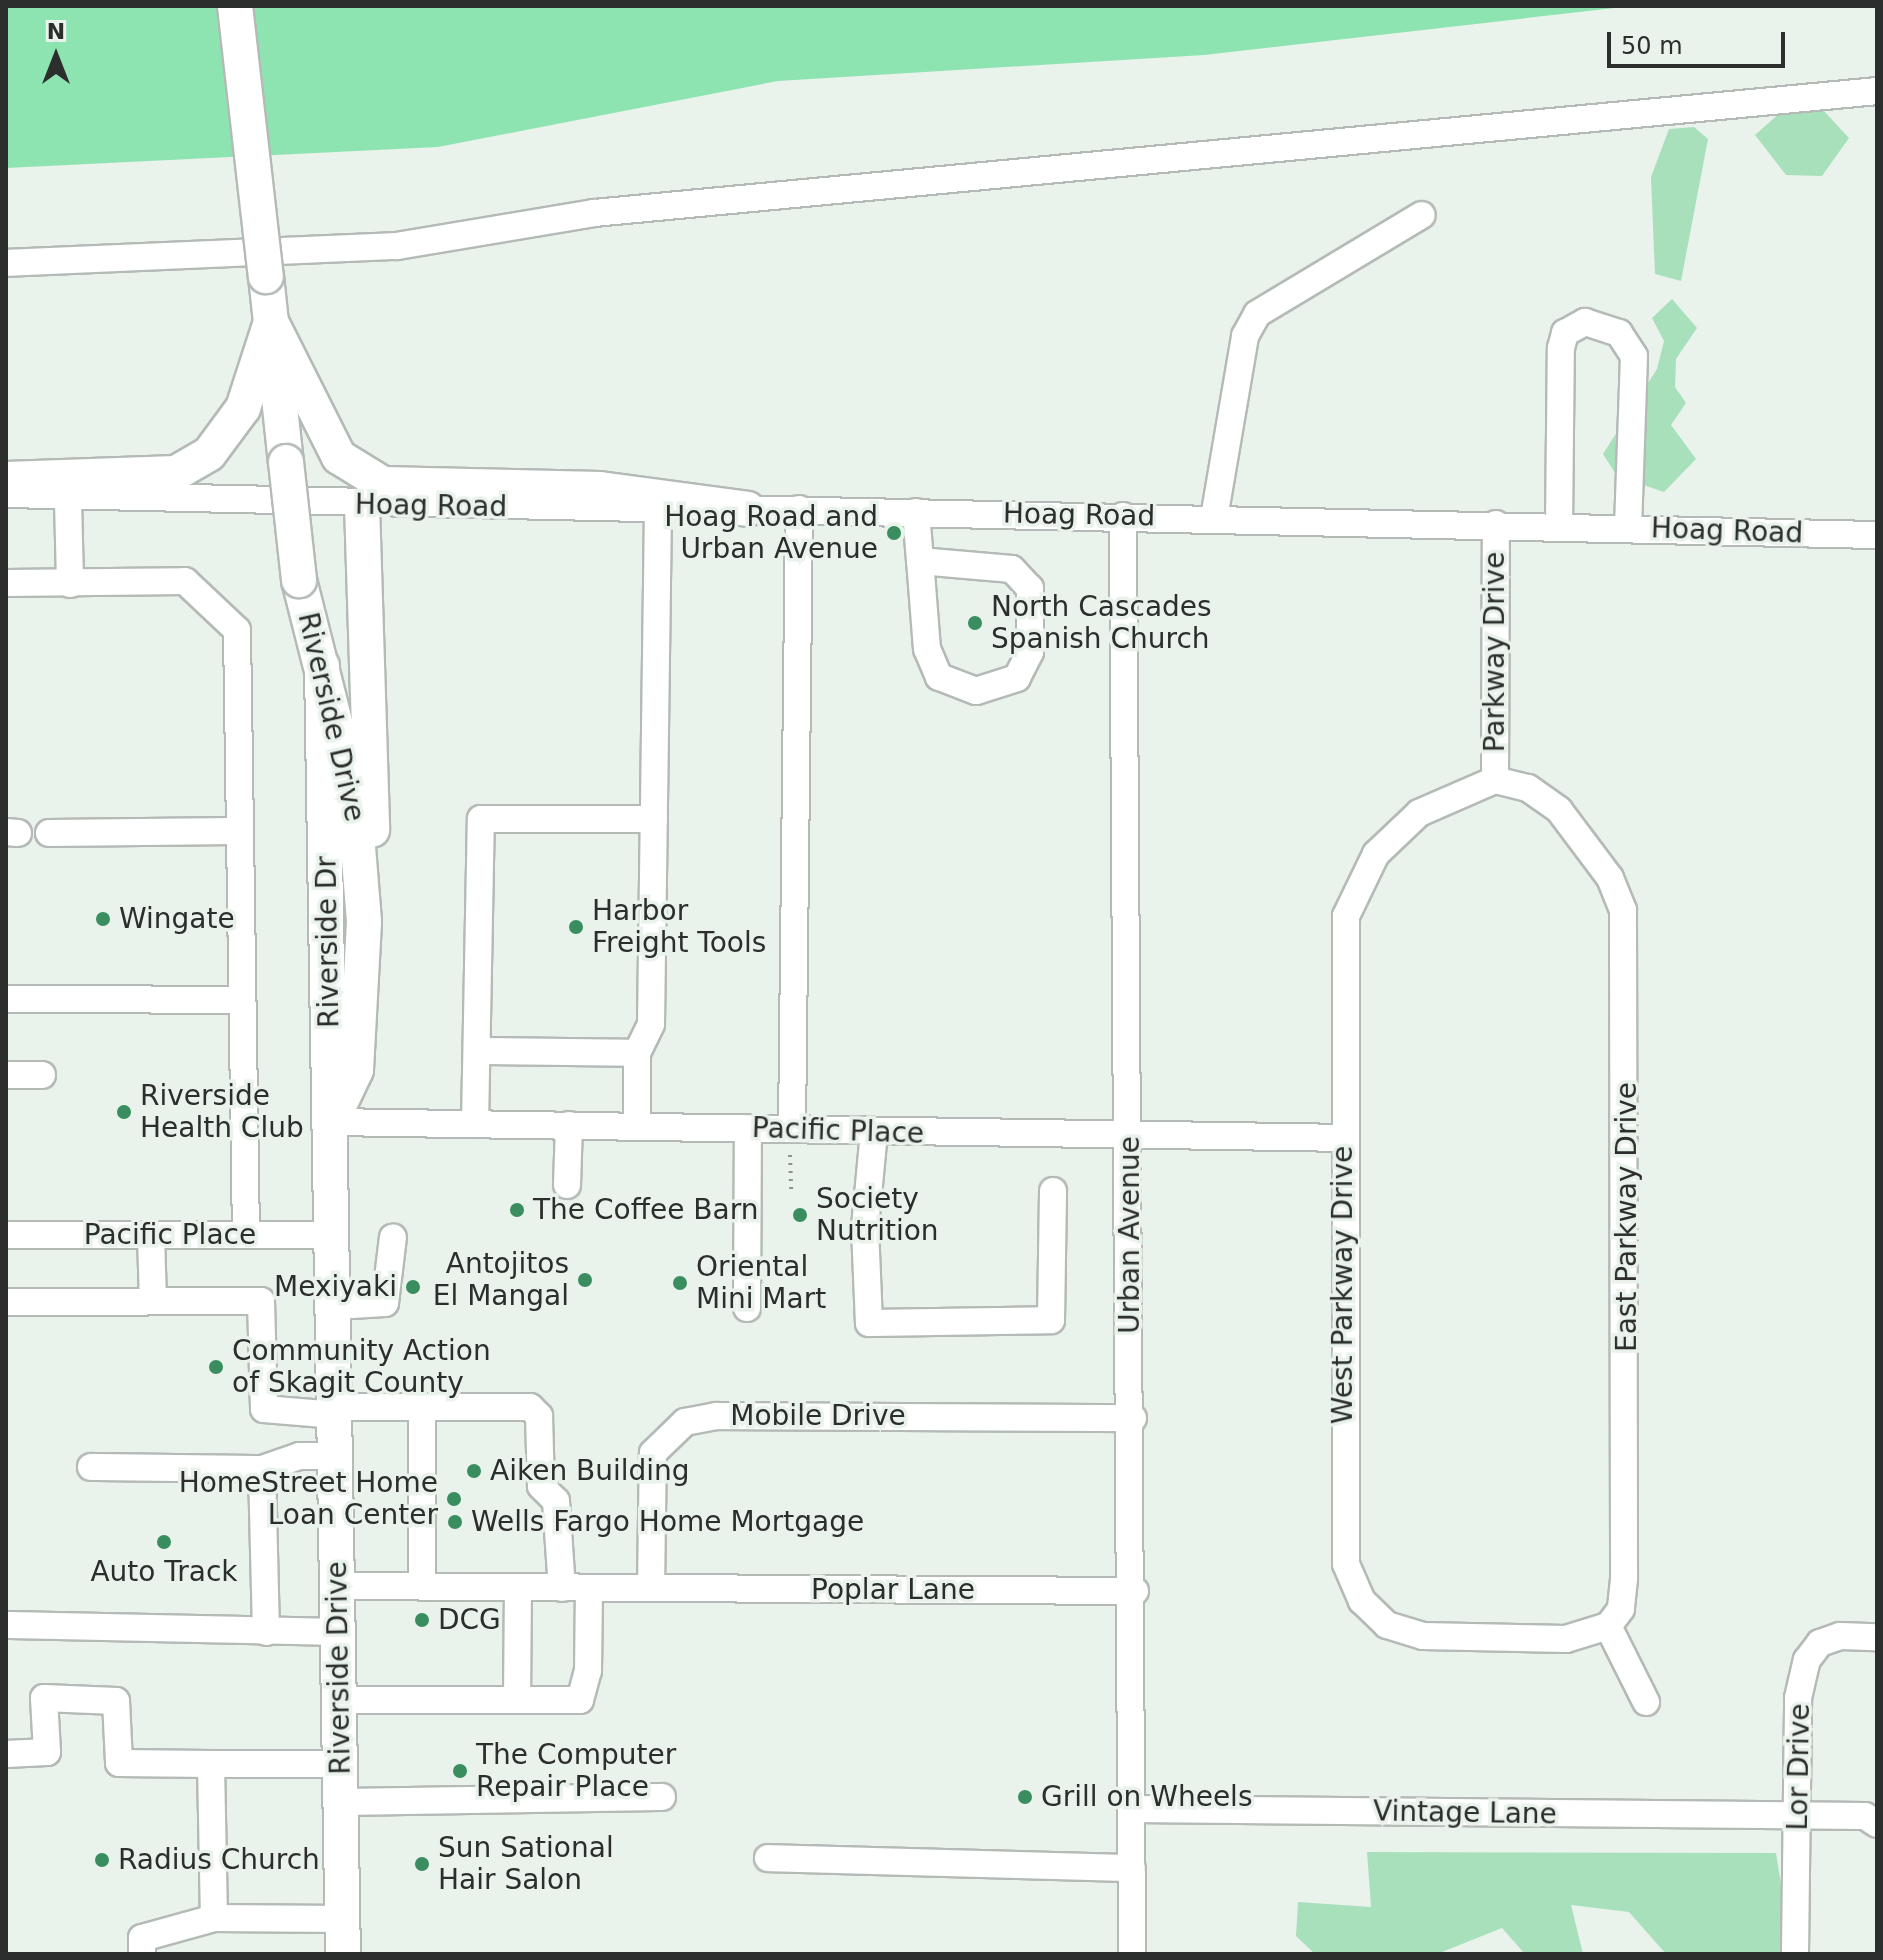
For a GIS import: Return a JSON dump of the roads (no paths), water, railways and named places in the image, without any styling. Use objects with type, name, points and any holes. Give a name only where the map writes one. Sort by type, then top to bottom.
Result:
[{"type":"main road","name":"Riverside Drive","points":[[235,6],[299,580],[354,797],[364,922],[356,1070],[331,1122],[343,1954]]},
{"type":"main road","points":[[12,494],[176,473],[209,454],[243,408],[271,322]]},
{"type":"main road","points":[[271,322],[339,457],[383,484],[600,489],[748,509]]},
{"type":"main road","points":[[362,505],[376,786],[364,922]]},
{"type":"main road","name":"Riverside Dr","points":[[322,666],[331,1122]]},
{"type":"street","points":[[6,263],[397,246],[594,213],[1877,91]]},
{"type":"street","points":[[1214,518],[1245,336],[1257,314],[1422,215]]},
{"type":"street","points":[[1559,526],[1561,348],[1565,333],[1585,322],[1619,333],[1634,356],[1628,528]]},
{"type":"street","name":"Hoag Road","points":[[12,494],[68,500],[281,505],[799,509],[1877,535]]},
{"type":"street","points":[[68,500],[70,584]]},
{"type":"street","points":[[637,1127],[637,1053],[651,1024],[658,508]]},
{"type":"street","points":[[791,1142],[799,509]]},
{"type":"street","points":[[916,512],[927,649],[939,677],[976,691],[1017,678],[1030,652],[1030,588],[1012,569],[920,561]]},
{"type":"street","name":"Urban Avenue","points":[[1123,516],[1135,1591],[1132,1954]]},
{"type":"street","name":"Parkway Drive","points":[[1495,780],[1496,524]]},
{"type":"street","points":[[6,583],[185,581],[237,630],[235,831],[246,1235]]},
{"type":"street","name":"West Parkway Drive","points":[[1495,780],[1419,813],[1357,883],[1346,916],[1342,1523],[1346,1564],[1362,1601],[1387,1625],[1423,1636],[1566,1639],[1608,1626]]},
{"type":"street","name":"East Parkway Drive","points":[[1495,780],[1528,788],[1559,810],[1610,878],[1629,947],[1624,1579],[1621,1609],[1608,1626]]},
{"type":"street","points":[[475,1124],[481,819],[654,819]]},
{"type":"street","points":[[49,833],[235,831]]},
{"type":"street","points":[[6,999],[241,1000]]},
{"type":"street","points":[[477,1051],[637,1053]]},
{"type":"street","points":[[6,1075],[42,1075]]},
{"type":"street","name":"Pacific Place","points":[[331,1122],[748,1128],[791,1142],[874,1132],[1130,1138],[1344,1138]]},
{"type":"street","points":[[567,1185],[569,1125]]},
{"type":"street","points":[[747,1308],[748,1128]]},
{"type":"street","points":[[874,1132],[865,1228],[869,1323],[1051,1320],[1053,1191]]},
{"type":"street","name":"Pacific Place","points":[[6,1235],[333,1235]]},
{"type":"street","points":[[151,1235],[153,1301]]},
{"type":"street","points":[[335,1306],[385,1303],[393,1237]]},
{"type":"street","points":[[6,1302],[261,1301],[264,1409],[536,1409],[541,1486],[556,1501],[562,1588]]},
{"type":"street","points":[[422,1407],[422,1586]]},
{"type":"street","name":"Mobile Drive","points":[[651,1588],[653,1453],[685,1422],[716,1416],[1133,1418]]},
{"type":"street","points":[[91,1467],[262,1469],[299,1456],[337,1456]]},
{"type":"street","points":[[262,1469],[266,1632]]},
{"type":"street","name":"Poplar Lane","points":[[338,1586],[1135,1591]]},
{"type":"street","points":[[517,1700],[518,1587]]},
{"type":"street","points":[[340,1700],[580,1700],[589,1588]]},
{"type":"street","points":[[6,1625],[339,1632]]},
{"type":"street","points":[[1608,1626],[1646,1702]]},
{"type":"street","name":"Lor Drive","points":[[1795,1954],[1798,1698],[1807,1660],[1820,1643],[1840,1636],[1877,1637]]},
{"type":"street","points":[[6,1754],[47,1752],[44,1698],[116,1701],[119,1763],[340,1764]]},
{"type":"street","points":[[211,1764],[214,1918]]},
{"type":"street","points":[[341,1802],[662,1797]]},
{"type":"street","name":"Vintage Lane","points":[[1133,1809],[1873,1818]]},
{"type":"street","points":[[768,1858],[1132,1868]]},
{"type":"street","points":[[142,1954],[142,1938],[214,1918],[342,1919]]},
{"type":"place","name":"Hoag Road and Urban Avenue","points":[[894,533]]},
{"type":"place","name":"North Cascades Spanish Church","points":[[975,623]]},
{"type":"place","name":"Wingate","points":[[103,919]]},
{"type":"place","name":"Harbor Freight Tools","points":[[576,927]]},
{"type":"place","name":"Riverside Health Club","points":[[124,1112]]},
{"type":"place","name":"The Coffee Barn","points":[[517,1210]]},
{"type":"place","name":"Society Nutrition","points":[[800,1215]]},
{"type":"place","name":"Antojitos El Mangal","points":[[585,1280]]},
{"type":"place","name":"Oriental Mini Mart","points":[[680,1283]]},
{"type":"place","name":"Mexiyaki","points":[[413,1287]]},
{"type":"place","name":"Community Action of Skagit County","points":[[216,1367]]},
{"type":"place","name":"Aiken Building","points":[[474,1471]]},
{"type":"place","name":"HomeStreet Home Loan Center","points":[[454,1499]]},
{"type":"place","name":"Wells Fargo Home Mortgage","points":[[455,1522]]},
{"type":"place","name":"Auto Track","points":[[164,1542]]},
{"type":"place","name":"DCG","points":[[422,1620]]},
{"type":"place","name":"The Computer Repair Place","points":[[460,1771]]},
{"type":"place","name":"Grill on Wheels","points":[[1025,1797]]},
{"type":"place","name":"Radius Church","points":[[102,1860]]},
{"type":"place","name":"Sun Sational Hair Salon","points":[[422,1864]]}]
